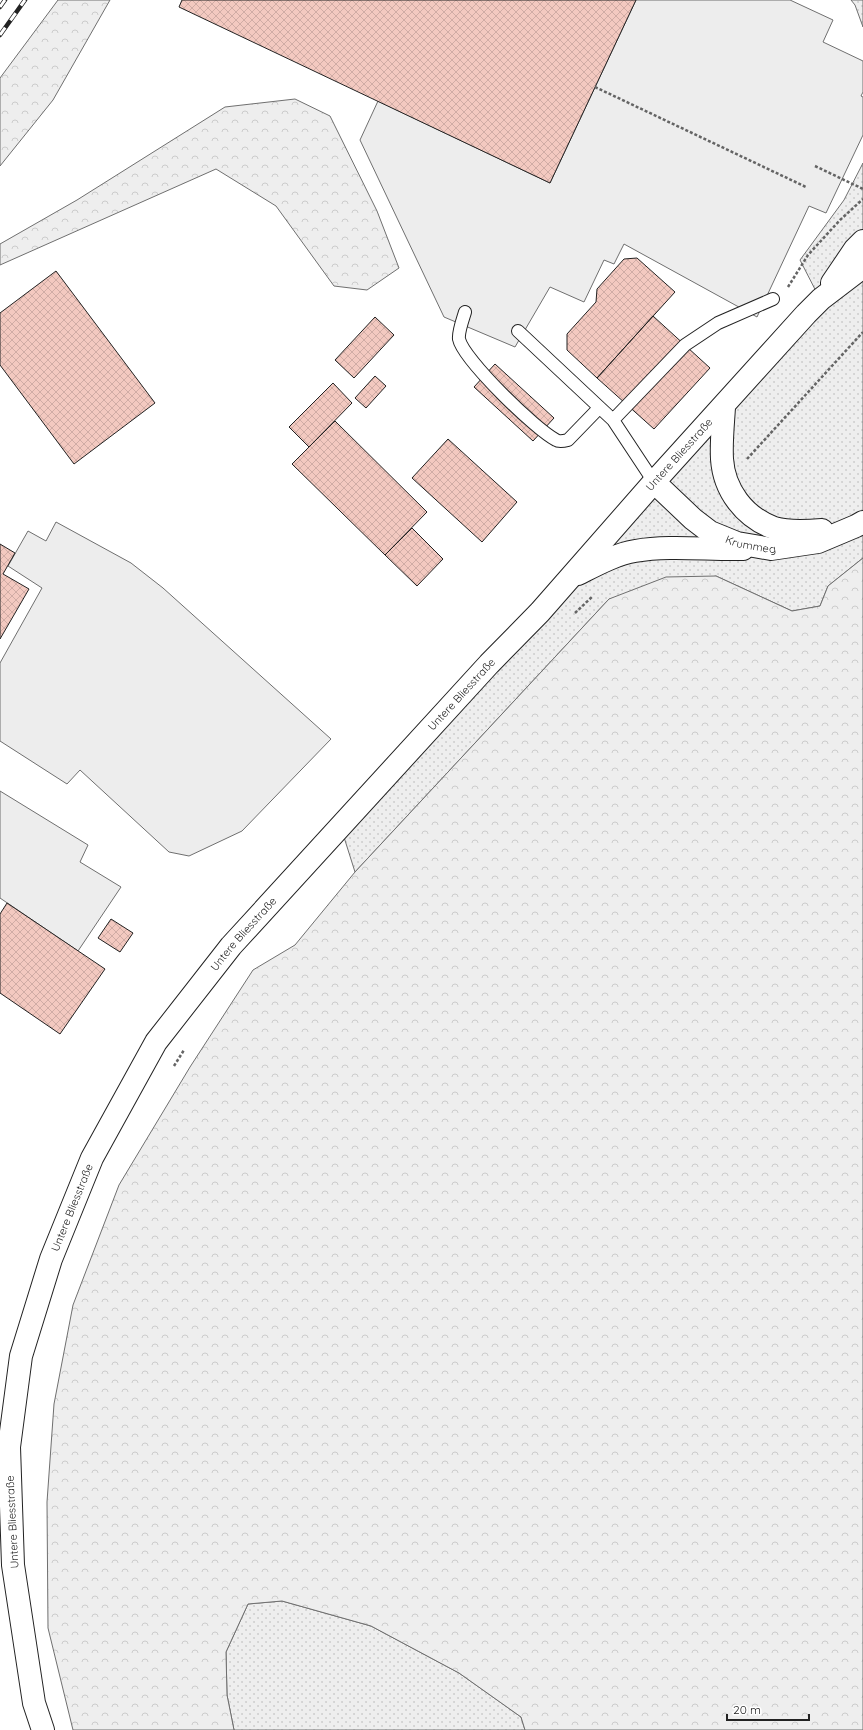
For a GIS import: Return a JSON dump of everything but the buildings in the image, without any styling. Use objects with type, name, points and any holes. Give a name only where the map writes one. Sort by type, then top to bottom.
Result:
[{"type":"main road","name":"Untere Bliesstraße","points":[[43,1730],[34,1703],[13,1565],[9,1447],[21,1356],[50,1259],[92,1158],[156,1042],[232,946],[489,664],[540,612],[654,482],[821,299],[855,250],[863,241]]},
{"type":"main road","name":"Untere Bliesstraße","points":[[821,299],[863,267]]},
{"type":"main road","points":[[724,407],[722,459],[726,481],[733,496],[752,517],[775,528],[809,531],[860,524]]},
{"type":"main road","name":"Krummeg","points":[[654,482],[693,519],[710,532],[737,543],[771,549],[818,542],[860,524]]},
{"type":"main road","points":[[569,580],[598,564],[635,551],[665,548],[771,549]]},
{"type":"lane","points":[[613,420],[685,345],[718,323],[774,299]]},
{"type":"lane","points":[[465,312],[459,338],[463,349],[485,375],[542,432],[558,441],[568,440],[599,408]]},
{"type":"lane","points":[[518,331],[613,420],[654,482]]},
{"type":"path","points":[[595,87],[806,187]]},
{"type":"path","points":[[815,166],[863,189]]},
{"type":"path","points":[[787,289],[808,256],[840,220],[863,200]]},
{"type":"path","points":[[726,481],[863,332]]},
{"type":"path","points":[[575,614],[596,594]]},
{"type":"path","points":[[173,1068],[185,1049]]},
{"type":"green space","points":[[58,0],[110,0],[53,100],[0,166],[0,78]]},
{"type":"green space","points":[[851,0],[863,0],[863,27],[855,5]]},
{"type":"green space","points":[[295,99],[330,116],[377,211],[399,268],[367,290],[334,286],[276,206],[216,169],[0,265],[0,244],[77,200],[225,107]]},
{"type":"green space","points":[[863,163],[863,558],[828,586],[820,606],[792,611],[716,576],[609,599],[355,872],[343,834],[821,301],[800,260],[844,200]]},
{"type":"green space","points":[[863,558],[863,1730],[525,1730],[521,1717],[459,1673],[371,1626],[282,1601],[248,1604],[226,1652],[227,1695],[234,1730],[73,1730],[48,1628],[47,1502],[54,1404],[73,1305],[119,1185],[190,1067],[253,970],[295,945],[355,872],[609,599],[666,577],[716,576],[792,611],[820,606],[828,586]]},
{"type":"green space","points":[[282,1601],[371,1626],[459,1673],[521,1717],[525,1730],[234,1730],[227,1695],[226,1652],[248,1604]]},
{"type":"shaded area","points":[[636,0],[790,0],[833,20],[823,42],[863,61],[863,92],[861,96],[863,97],[863,135],[826,213],[809,206],[757,317],[624,244],[614,264],[604,260],[584,302],[550,287],[515,347],[444,317],[360,140],[378,101],[550,183]]},
{"type":"shaded area","points":[[56,522],[131,563],[163,588],[331,739],[242,831],[189,856],[169,852],[80,770],[67,784],[0,741],[0,663],[42,588],[8,566],[28,531],[46,541]]},
{"type":"shaded area","points":[[0,791],[88,845],[80,862],[121,887],[78,951],[0,898]]},
{"type":"railway","points":[[0,7],[5,0]]},
{"type":"railway","points":[[0,35],[25,0]]}]
